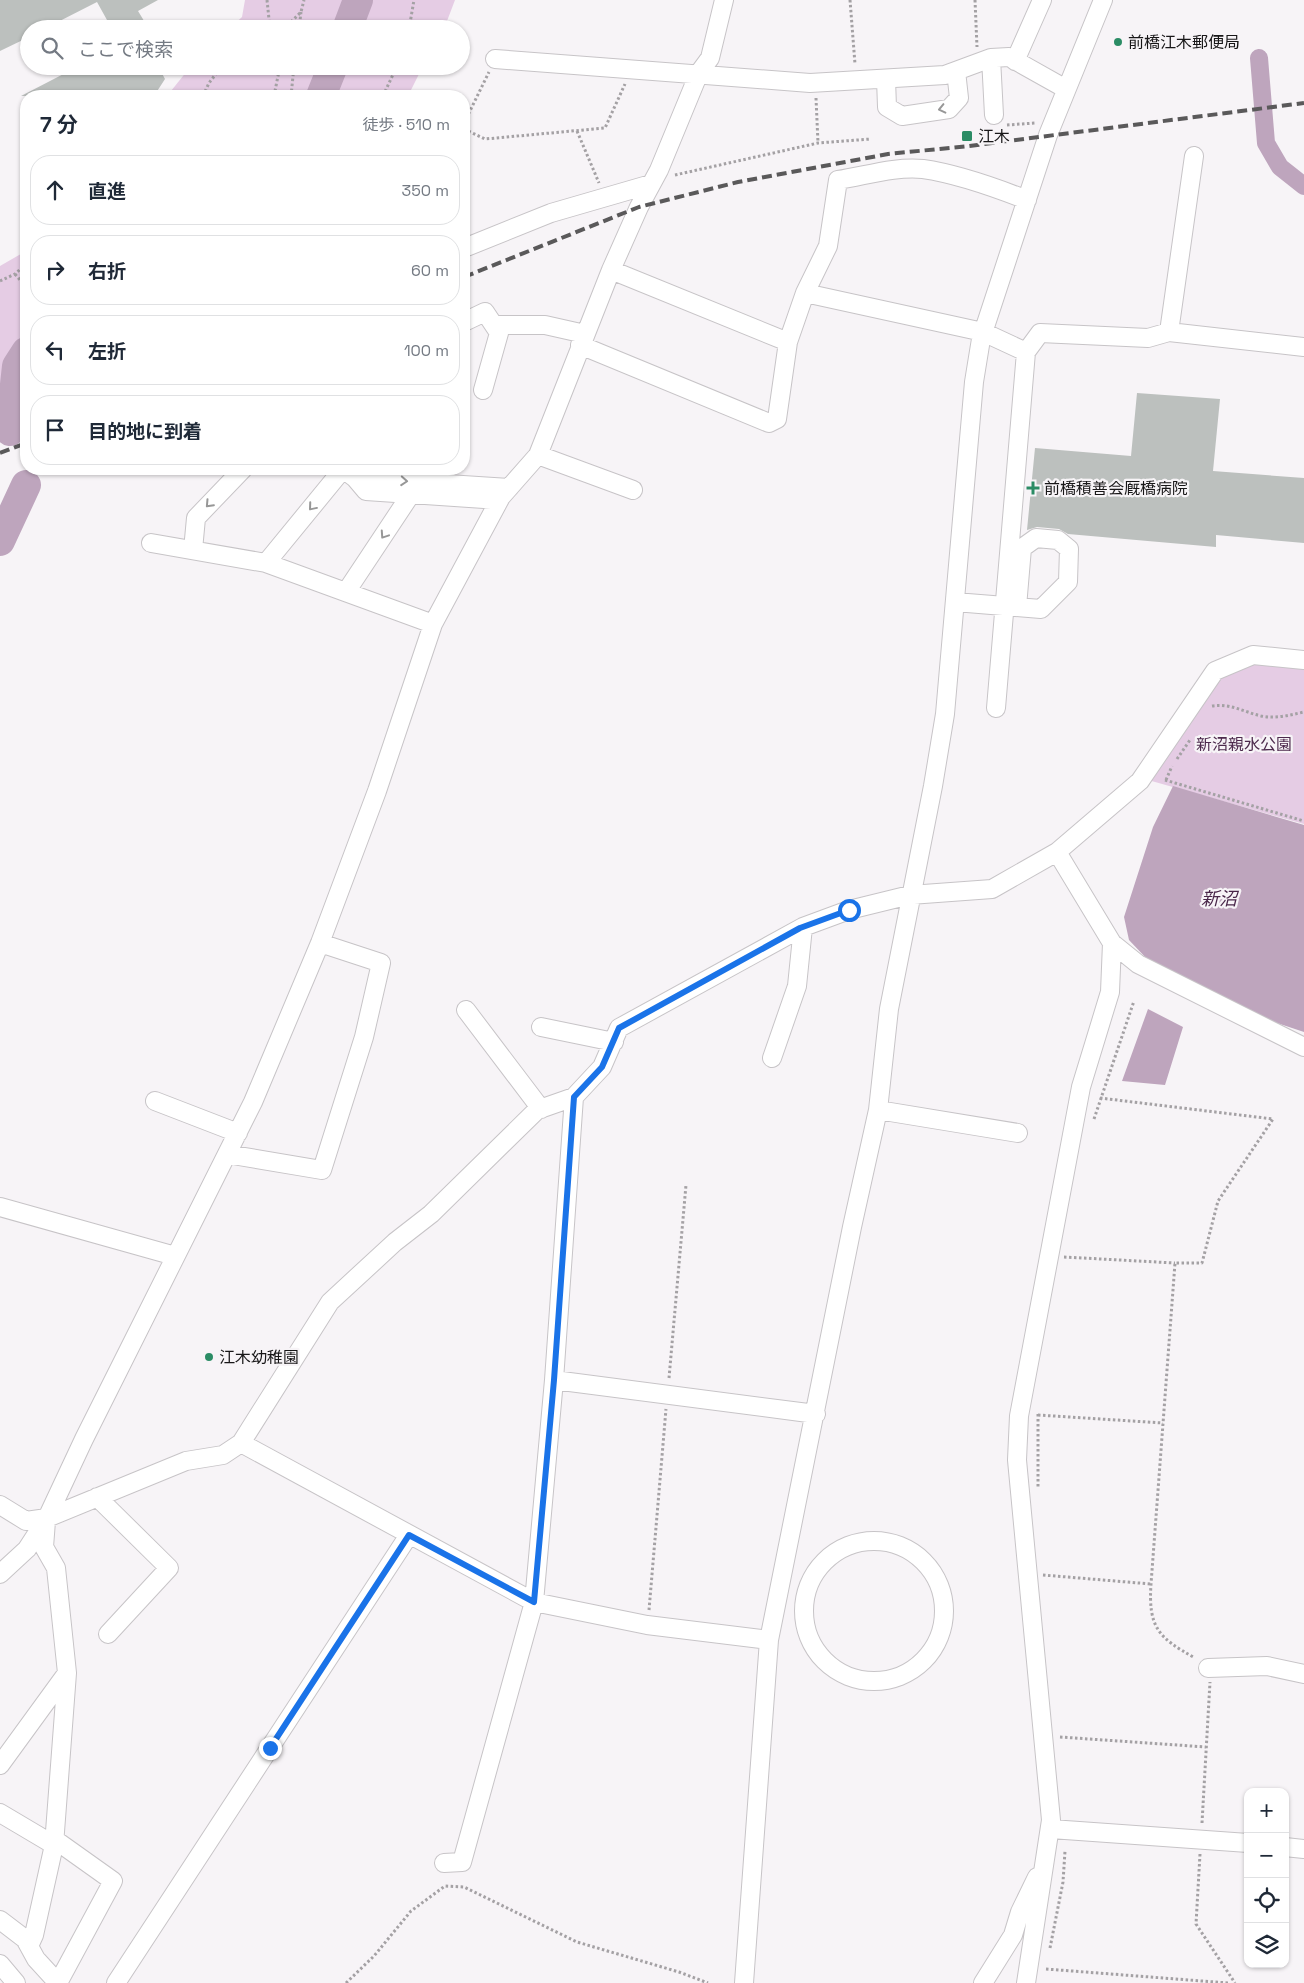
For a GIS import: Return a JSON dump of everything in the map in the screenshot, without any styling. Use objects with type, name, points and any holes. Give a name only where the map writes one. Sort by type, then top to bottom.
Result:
[{"type":"street","points":[[0,1574],[27,1549],[46,1518],[253,1102],[320,943],[377,791],[433,624],[504,494],[538,454],[610,270],[653,182],[699,73],[710,58],[724,0]]},
{"type":"street","points":[[1015,61],[1042,0]]},
{"type":"street","points":[[744,1983],[769,1640],[816,1414],[852,1227],[878,1110],[889,1009],[933,786],[945,714],[974,382],[983,332],[1052,125],[1103,0]]},
{"type":"street","points":[[495,59],[815,83],[945,75],[984,60],[1009,57],[1066,89]]},
{"type":"street","points":[[984,60],[999,120]]},
{"type":"street","points":[[886,79],[887,107],[902,116],[949,109],[959,98],[956,71]]},
{"type":"street","points":[[1169,332],[1194,156]]},
{"type":"street","points":[[495,325],[545,325],[769,422],[777,419],[788,342],[805,293],[828,246],[838,180],[898,170],[922,169],[981,183],[1027,200]]},
{"type":"street","points":[[470,246],[551,214],[653,182]]},
{"type":"street","points":[[610,270],[788,342]]},
{"type":"street","points":[[805,293],[983,332],[1026,352]]},
{"type":"street","points":[[470,319],[485,312],[499,333],[483,390]]},
{"type":"street","points":[[996,708],[1011,607],[1026,352],[1040,333],[1148,338],[1169,332],[1304,347]]},
{"type":"street","points":[[538,454],[632,490]]},
{"type":"street","points":[[193,550],[196,518],[237,475]]},
{"type":"street","points":[[266,563],[345,475]]},
{"type":"street","points":[[352,475],[366,491],[411,494],[504,494]]},
{"type":"street","points":[[376,475],[504,494]]},
{"type":"street","points":[[346,592],[411,494]]},
{"type":"street","points":[[151,543],[266,563],[433,624]]},
{"type":"street","points":[[955,602],[1011,607]]},
{"type":"street","points":[[0,1505],[26,1520],[46,1518],[186,1460],[223,1455],[241,1443],[330,1302],[395,1242],[431,1214],[541,1109],[574,1097],[602,1067],[619,1028],[803,927],[849,910],[910,895],[992,889],[1057,852],[1140,781],[1215,671],[1253,655],[1304,660]]},
{"type":"street","points":[[1057,852],[1112,943],[1138,964],[1304,1047]]},
{"type":"street","points":[[772,1058],[797,986],[803,927]]},
{"type":"street","points":[[227,1154],[322,1170],[364,1037],[381,963],[320,943]]},
{"type":"street","points":[[984,1983],[1013,1934],[1020,1912],[1058,1829],[1017,1460],[1019,1416],[1081,1087],[1110,992],[1112,943]]},
{"type":"street","points":[[466,1010],[541,1109]]},
{"type":"street","points":[[541,1027],[614,1042]]},
{"type":"street","points":[[444,1863],[462,1862],[534,1602],[554,1380],[574,1097]]},
{"type":"street","points":[[155,1101],[238,1133]]},
{"type":"street","points":[[878,1110],[1018,1133]]},
{"type":"street","points":[[0,1207],[175,1256]]},
{"type":"street","points":[[554,1380],[816,1414]]},
{"type":"street","points":[[241,1443],[534,1602],[647,1625],[769,1640]]},
{"type":"street","points":[[97,1497],[169,1568],[108,1634]]},
{"type":"street","points":[[29,1946],[34,1935],[54,1842],[66,1673],[56,1568],[44,1548],[46,1518]]},
{"type":"street","points":[[116,1983],[409,1535]]},
{"type":"street","points":[[878,1540],[901,1546],[922,1558],[937,1577],[944,1600],[944,1624],[935,1646],[920,1665],[901,1676],[879,1681],[857,1679],[837,1670],[820,1656],[813,1643],[804,1616],[806,1594],[816,1571],[832,1554],[854,1543],[878,1540]]},
{"type":"street","points":[[780,1588],[806,1594]]},
{"type":"street","points":[[1208,1668],[1267,1666],[1304,1674]]},
{"type":"street","points":[[0,1765],[66,1673]]},
{"type":"street","points":[[0,1813],[54,1842],[113,1881],[58,1983],[36,1959],[25,1938],[0,1920]]},
{"type":"street","points":[[1058,1829],[1244,1843]]},
{"type":"street","points":[[1289,1847],[1304,1849]]},
{"type":"street","points":[[1026,1983],[1045,1858]]},
{"type":"street","points":[[0,1964],[16,1983]]},
{"type":"path","points":[[268,0],[269,20]]},
{"type":"path","points":[[300,20],[304,0]]},
{"type":"path","points":[[411,20],[414,0]]},
{"type":"path","points":[[850,0],[856,80]]},
{"type":"path","points":[[975,0],[984,60]]},
{"type":"path","points":[[293,20],[301,12]]},
{"type":"path","points":[[470,111],[495,59]]},
{"type":"path","points":[[470,132],[485,139],[605,128],[632,68]]},
{"type":"path","points":[[206,90],[216,75]]},
{"type":"path","points":[[275,90],[278,75]]},
{"type":"path","points":[[292,90],[293,75]]},
{"type":"path","points":[[386,90],[393,75]]},
{"type":"path","points":[[815,83],[818,143]]},
{"type":"path","points":[[999,120],[1052,125]]},
{"type":"path","points":[[577,131],[605,197]]},
{"type":"path","points":[[653,182],[818,143],[871,139]]},
{"type":"path","points":[[0,281],[20,269]]},
{"type":"path","points":[[15,274],[20,280]]},
{"type":"path","points":[[1208,710],[1212,705],[1225,704],[1262,716],[1280,717],[1304,712]]},
{"type":"path","points":[[1192,735],[1186,749],[1173,763],[1166,780],[1304,821]]},
{"type":"path","points":[[1092,1124],[1134,1001]]},
{"type":"path","points":[[1064,1257],[1175,1264],[1202,1263],[1218,1201],[1273,1119],[1100,1098]]},
{"type":"path","points":[[1063,1264],[1066,1248]]},
{"type":"path","points":[[1175,1264],[1151,1584],[1152,1612],[1155,1626],[1162,1637],[1208,1668],[1211,1675],[1196,1924],[1235,1983]]},
{"type":"path","points":[[1038,1490],[1039,1407]]},
{"type":"path","points":[[1038,1415],[1163,1424]]},
{"type":"path","points":[[1042,1566],[1044,1584]]},
{"type":"path","points":[[1043,1575],[1151,1584]]},
{"type":"path","points":[[1058,1728],[1060,1745]]},
{"type":"path","points":[[1059,1737],[1206,1747]]},
{"type":"path","points":[[1050,1949],[1063,1882],[1058,1829]]},
{"type":"path","points":[[346,1983],[374,1956],[411,1911],[444,1886],[464,1888],[577,1942],[679,1972],[708,1983]]},
{"type":"path","points":[[1045,1976],[1048,1959]]},
{"type":"path","points":[[1046,1968],[1228,1983]]},
{"type":"green space","points":[[245,0],[455,0],[447,20],[239,20],[242,17]]},
{"type":"green space","points":[[184,75],[418,75],[411,90],[172,90]]},
{"type":"green space","points":[[20,254],[20,417],[0,424],[0,266]]},
{"type":"green space","name":"新沼親水公園","points":[[1256,663],[1304,666],[1304,824],[1148,780],[1218,675]]},
{"type":"water","name":"新沼","points":[[1173,786],[1304,825],[1304,1032],[1271,1021],[1147,959],[1129,940],[1124,917],[1153,827]]},
{"type":"water","points":[[1148,1009],[1183,1027],[1165,1085],[1122,1081]]},
{"type":"building","points":[[0,0],[158,0],[138,11],[144,20],[107,20],[97,2],[62,20],[20,20],[20,41],[0,51]]},
{"type":"building","points":[[62,75],[163,75],[165,79],[158,90],[33,90]]},
{"type":"building","points":[[1137,393],[1220,399],[1213,471],[1304,478],[1304,543],[1216,535],[1216,547],[1068,534],[1059,529],[1037,527],[1027,530],[1035,448],[1131,456]]},
{"type":"waterway","points":[[350,20],[358,0]]},
{"type":"waterway","points":[[1259,58],[1266,143],[1280,167],[1304,186]]},
{"type":"waterway","points":[[323,90],[329,75]]},
{"type":"waterway","points":[[10,431],[17,366],[20,361]]},
{"type":"waterway","points":[[0,541],[26,485]]},
{"type":"railway","points":[[470,275],[639,207],[738,182],[888,154],[969,146],[1304,103]]},
{"type":"railway","points":[[0,453],[20,445]]},
{"type":"place","name":"前橋江木郵便局","points":[[1118,42]]},
{"type":"place","name":"江木","points":[[967,136]]},
{"type":"place","name":"前橋積善会厩橋病院","points":[[1033,488]]},
{"type":"place","name":"江木幼稚園","points":[[209,1357]]},
{"type":"route","points":[[270,1748],[409,1535],[534,1602],[570,1179],[574,1097],[602,1067],[619,1028],[800,928],[849,910]]}]
